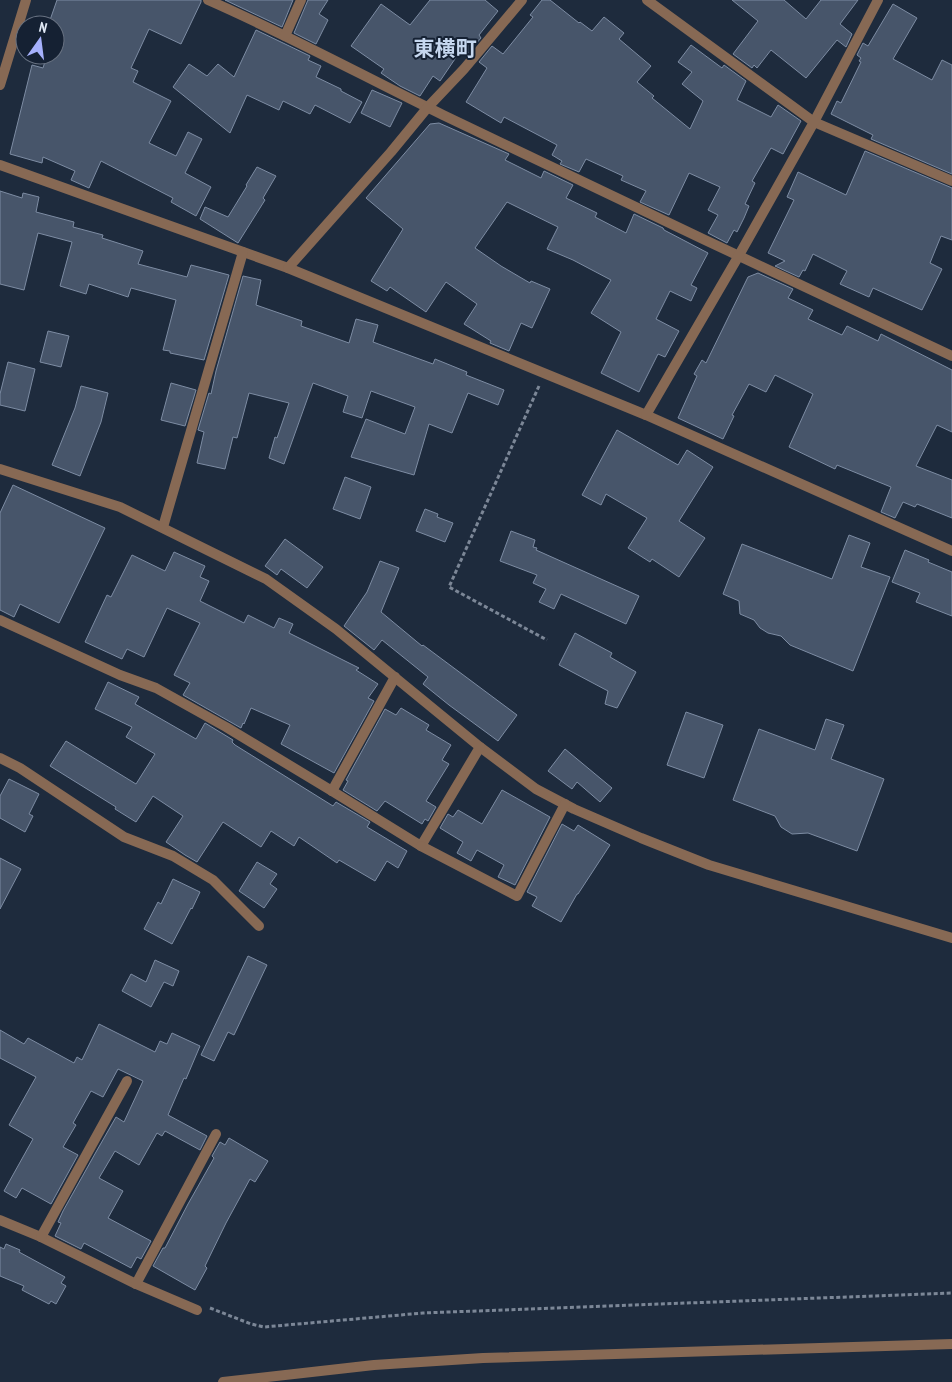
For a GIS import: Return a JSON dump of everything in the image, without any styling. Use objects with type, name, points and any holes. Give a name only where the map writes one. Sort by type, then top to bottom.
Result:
[{"type":"street","points":[[0,85],[26,0]]},
{"type":"street","points":[[208,0],[738,257],[952,356]]},
{"type":"street","points":[[285,36],[301,0]]},
{"type":"street","points":[[288,268],[391,152],[428,107],[464,69],[522,0]]},
{"type":"street","points":[[647,0],[814,122],[952,181]]},
{"type":"street","points":[[646,415],[814,122],[878,0]]},
{"type":"street","points":[[0,165],[288,268],[646,415],[952,551]]},
{"type":"street","points":[[163,527],[243,252]]},
{"type":"street","points":[[0,469],[120,507],[266,579],[336,629],[480,747],[536,789],[565,804],[641,838],[709,865],[952,938]]},
{"type":"street","points":[[0,620],[120,675],[156,688],[332,790],[421,846],[517,896],[565,804]]},
{"type":"street","points":[[332,790],[395,677]]},
{"type":"street","points":[[421,846],[480,747]]},
{"type":"street","points":[[0,758],[20,768],[124,836],[173,856],[213,880],[259,926]]},
{"type":"street","points":[[41,1237],[127,1081]]},
{"type":"street","points":[[136,1284],[216,1134]]},
{"type":"street","points":[[0,1220],[41,1237],[136,1284],[197,1310]]},
{"type":"street","points":[[223,1382],[374,1365],[483,1358],[952,1344]]},
{"type":"path","points":[[545,374],[449,587],[547,640]]},
{"type":"path","points":[[197,1310],[210,1308],[264,1327],[423,1313],[952,1293]]},
{"type":"building","points":[[57,0],[201,0],[181,44],[149,29],[131,68],[138,71],[133,82],[171,101],[149,143],[176,156],[188,132],[202,139],[185,173],[211,187],[196,216],[171,202],[173,198],[101,161],[89,188],[71,180],[75,171],[43,157],[42,163],[10,154],[32,65],[43,68],[44,65],[65,65],[65,15],[52,15]]},
{"type":"building","points":[[225,0],[293,0],[282,27]]},
{"type":"building","points":[[308,0],[328,0],[319,14],[328,20],[316,44],[294,33]]},
{"type":"building","points":[[430,0],[485,0],[498,11],[479,35],[481,38],[468,53],[465,51],[462,54],[459,53],[440,81],[433,76],[420,96],[400,86],[381,73],[384,69],[351,46],[381,4],[410,25]]},
{"type":"building","points":[[542,0],[550,0],[592,31],[604,17],[624,33],[619,39],[651,66],[637,82],[654,96],[652,98],[690,129],[703,101],[682,84],[692,72],[678,62],[691,45],[722,68],[724,65],[746,81],[737,100],[771,117],[778,105],[801,121],[783,154],[771,148],[752,181],[755,183],[745,204],[749,206],[744,218],[737,232],[734,230],[727,243],[708,233],[718,215],[708,210],[720,187],[689,173],[669,215],[640,202],[646,191],[621,180],[623,176],[586,159],[579,172],[560,164],[562,161],[552,155],[557,145],[504,117],[501,123],[466,102],[487,68],[479,62],[492,46],[503,54],[533,17],[530,15]]},
{"type":"building","points":[[732,0],[784,0],[806,19],[821,0],[858,0],[840,24],[852,34],[846,47],[837,40],[806,78],[771,50],[757,68],[754,65],[752,68],[733,54],[758,21]]},
{"type":"building","points":[[893,4],[917,18],[893,59],[932,80],[942,60],[952,65],[952,174],[871,139],[873,135],[831,114],[837,101],[841,103],[861,62],[859,61],[861,58],[857,55],[863,43],[868,46]]},
{"type":"building","points":[[256,30],[310,56],[308,60],[321,66],[316,77],[362,102],[350,123],[315,105],[310,114],[283,101],[279,110],[247,95],[230,133],[173,87],[189,64],[207,76],[218,64],[234,77]]},
{"type":"building","points":[[372,90],[402,103],[390,127],[361,113]]},
{"type":"building","points":[[439,123],[509,154],[505,160],[541,178],[544,171],[573,185],[566,198],[597,213],[595,217],[626,233],[634,214],[708,253],[691,285],[697,288],[691,301],[670,291],[656,319],[679,331],[665,357],[658,354],[639,392],[601,373],[621,332],[591,313],[611,280],[547,249],[558,227],[507,202],[475,248],[530,283],[531,281],[550,289],[532,328],[521,323],[509,351],[490,343],[491,341],[464,324],[477,304],[446,282],[426,312],[390,287],[387,291],[371,281],[403,229],[366,198],[430,124]]},
{"type":"building","points":[[865,151],[952,188],[952,240],[941,236],[930,263],[942,269],[922,310],[873,288],[869,297],[840,284],[847,271],[813,254],[805,271],[803,270],[799,277],[775,266],[785,261],[768,253],[794,200],[787,197],[798,172],[846,195]]},
{"type":"building","points":[[257,167],[276,176],[263,198],[265,200],[238,243],[200,219],[205,207],[228,217]]},
{"type":"building","points":[[0,191],[22,198],[23,193],[39,197],[36,212],[74,222],[73,227],[103,235],[102,238],[143,251],[138,264],[187,277],[191,265],[229,275],[204,360],[163,350],[176,300],[131,288],[128,297],[89,284],[86,294],[60,286],[72,242],[38,233],[24,290],[0,284]]},
{"type":"building","points":[[758,273],[793,289],[788,298],[813,310],[808,319],[842,335],[847,326],[878,341],[881,334],[952,370],[952,432],[937,425],[916,466],[952,480],[952,518],[917,504],[915,507],[903,502],[895,518],[881,512],[891,487],[837,465],[835,469],[789,447],[813,394],[775,375],[766,392],[749,384],[732,415],[734,416],[723,439],[678,418],[697,376],[694,374],[702,360],[706,363],[748,277]]},
{"type":"building","points":[[243,276],[261,280],[256,305],[302,321],[301,326],[349,343],[356,319],[378,325],[373,342],[433,364],[435,359],[467,372],[466,375],[504,390],[498,405],[468,393],[452,433],[429,424],[414,475],[351,457],[366,419],[405,434],[415,407],[371,391],[362,418],[343,412],[348,396],[313,383],[284,464],[269,458],[275,437],[277,438],[289,403],[249,393],[237,438],[233,437],[225,469],[197,463],[204,432],[198,430],[209,393],[211,394]]},
{"type":"building","points":[[48,331],[69,336],[61,367],[40,362]]},
{"type":"building","points":[[8,362],[35,369],[25,411],[0,405],[0,394]]},
{"type":"building","points":[[171,383],[196,390],[185,426],[161,420]]},
{"type":"building","points":[[81,386],[108,393],[101,422],[80,476],[52,465],[75,408]]},
{"type":"building","points":[[617,430],[678,465],[687,450],[713,467],[679,521],[705,538],[679,577],[652,559],[650,562],[628,548],[647,518],[606,494],[601,505],[582,495]]},
{"type":"building","points":[[345,477],[371,487],[360,519],[333,509]]},
{"type":"building","points":[[13,485],[105,528],[59,623],[20,604],[14,617],[0,610],[0,513]]},
{"type":"building","points":[[425,509],[438,514],[437,517],[453,523],[445,542],[416,531]]},
{"type":"building","points":[[511,531],[535,540],[533,547],[537,548],[536,550],[639,596],[626,624],[561,594],[554,609],[539,602],[546,589],[533,583],[537,575],[500,561]]},
{"type":"building","points":[[849,535],[870,543],[861,567],[890,577],[853,671],[790,645],[781,636],[768,633],[760,628],[754,620],[740,614],[739,601],[723,594],[742,544],[832,579]]},
{"type":"building","points":[[285,539],[323,567],[307,588],[281,569],[277,575],[265,566]]},
{"type":"building","points":[[905,550],[952,572],[952,616],[916,602],[920,593],[892,582]]},
{"type":"building","points":[[174,552],[205,566],[200,577],[209,581],[200,601],[244,623],[248,615],[274,628],[279,618],[293,624],[289,633],[359,668],[356,670],[378,684],[368,698],[374,701],[334,773],[281,744],[290,725],[251,708],[241,728],[183,695],[190,683],[174,675],[200,623],[167,608],[144,657],[127,649],[122,659],[85,642],[107,595],[111,597],[132,555],[165,571]]},
{"type":"building","points":[[380,561],[399,568],[381,612],[422,646],[517,715],[498,741],[423,684],[428,677],[382,640],[374,650],[344,626],[367,592]]},
{"type":"building","points":[[575,633],[612,653],[610,657],[636,672],[617,708],[605,704],[608,691],[559,665]]},
{"type":"building","points":[[108,682],[139,697],[135,704],[196,739],[205,723],[233,740],[232,742],[235,745],[333,806],[336,802],[370,822],[367,827],[407,851],[398,868],[387,861],[375,881],[339,860],[337,863],[299,837],[294,846],[271,831],[261,847],[223,822],[197,862],[185,855],[166,842],[183,816],[153,796],[136,822],[115,809],[116,807],[50,766],[66,741],[136,784],[155,754],[126,737],[132,727],[95,709]]},
{"type":"building","points":[[401,708],[429,725],[426,730],[451,745],[442,760],[449,764],[426,801],[436,807],[428,821],[425,819],[422,824],[385,801],[377,811],[343,790],[348,781],[346,780],[385,709],[396,715]]},
{"type":"building","points":[[686,712],[723,725],[704,778],[667,765]]},
{"type":"building","points":[[826,719],[844,725],[831,759],[884,779],[857,851],[808,833],[792,834],[781,827],[775,816],[733,800],[759,729],[815,750]]},
{"type":"building","points":[[565,749],[612,788],[600,802],[577,782],[572,789],[548,771]]},
{"type":"building","points":[[9,779],[39,794],[29,814],[33,816],[25,832],[0,818],[0,796]]},
{"type":"building","points":[[502,790],[550,817],[515,885],[498,877],[504,865],[477,850],[471,861],[457,853],[463,842],[440,828],[448,814],[453,817],[458,810],[482,824]]},
{"type":"building","points":[[562,824],[574,831],[578,825],[610,845],[577,894],[561,922],[532,906],[537,897],[527,892]]},
{"type":"building","points":[[0,858],[21,869],[0,909]]},
{"type":"building","points":[[257,862],[277,874],[270,884],[277,889],[264,908],[239,891]]},
{"type":"building","points":[[173,879],[200,892],[172,944],[144,929],[158,902],[161,904]]},
{"type":"building","points":[[248,956],[267,965],[234,1035],[228,1032],[214,1061],[201,1055]]},
{"type":"building","points":[[155,960],[179,971],[173,986],[164,982],[151,1007],[122,991],[131,974],[146,982]]},
{"type":"building","points":[[99,1024],[155,1052],[160,1041],[167,1044],[172,1033],[200,1046],[168,1115],[207,1136],[200,1150],[165,1131],[162,1136],[157,1133],[139,1165],[115,1151],[99,1178],[123,1191],[108,1218],[151,1241],[141,1259],[137,1257],[131,1268],[84,1243],[81,1249],[55,1236],[61,1223],[58,1222],[63,1211],[96,1152],[116,1117],[124,1122],[143,1081],[118,1069],[103,1097],[91,1091],[73,1123],[76,1125],[63,1147],[78,1155],[51,1204],[22,1188],[16,1198],[4,1191],[33,1139],[9,1125],[36,1077],[0,1058],[0,1030],[24,1044],[28,1038],[74,1063],[77,1057],[82,1060]]},
{"type":"building","points":[[229,1138],[268,1161],[255,1182],[250,1179],[226,1223],[205,1266],[207,1268],[195,1290],[153,1266],[163,1248],[165,1248],[214,1158],[212,1156],[220,1142],[225,1145]]},
{"type":"building","points":[[6,1244],[20,1250],[19,1252],[65,1277],[61,1283],[66,1286],[56,1304],[51,1301],[49,1304],[22,1290],[24,1286],[0,1276],[0,1247],[4,1249]]},
{"type":"district","name":"東横町","points":[[445,48]]}]
